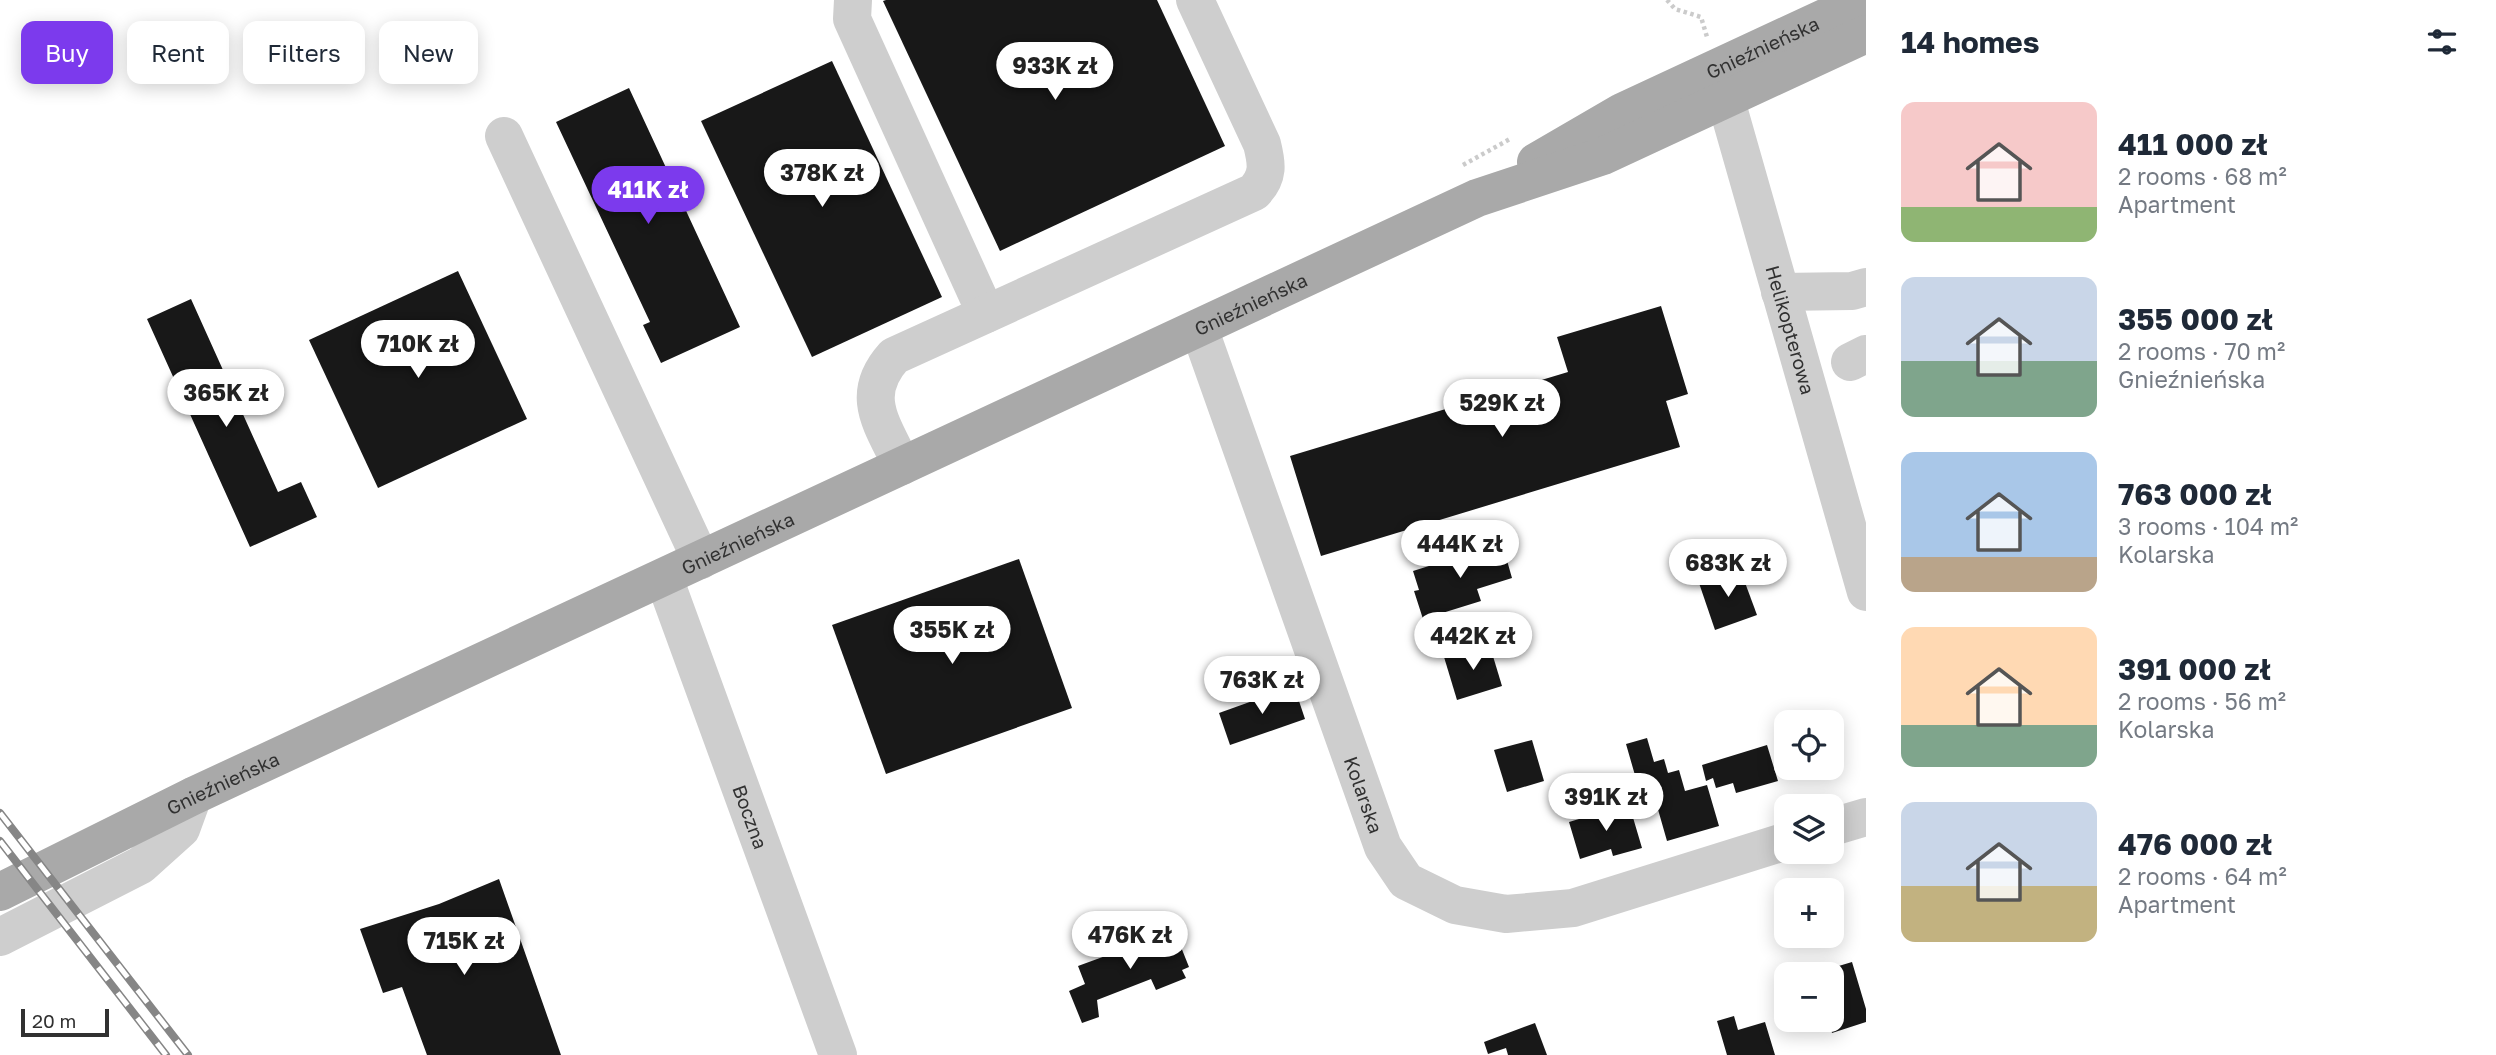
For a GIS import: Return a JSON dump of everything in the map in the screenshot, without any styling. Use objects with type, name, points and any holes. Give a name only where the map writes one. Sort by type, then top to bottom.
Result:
[{"type":"main road","name":"Gnieźnieńska","points":[[1721,84],[1863,0]]},
{"type":"main road","name":"Gnieźnieńska","points":[[0,892],[193,796],[1478,198],[1585,132],[1866,34]]},
{"type":"street","points":[[853,0],[852,19],[986,314]]},
{"type":"street","points":[[902,466],[875,408],[874,390],[880,372],[894,356],[1254,192],[1264,181],[1267,164],[1262,144],[1195,0]]},
{"type":"street","name":"Helikopterowa","points":[[1721,84],[1866,592]]},
{"type":"street","points":[[504,136],[701,560]]},
{"type":"street","points":[[1780,292],[1852,291],[1866,286]]},
{"type":"street","name":"Kolarska","points":[[1199,328],[1383,846],[1406,881],[1455,905],[1506,914],[1573,908],[1774,845]]},
{"type":"street","name":"Boczna","points":[[664,578],[838,1055]]},
{"type":"street","points":[[0,937],[141,865],[181,830],[193,796]]},
{"type":"street","points":[[1844,823],[1866,817]]},
{"type":"path","points":[[1667,0],[1675,9],[1701,17],[1721,84]]},
{"type":"building","points":[[1157,0],[1225,146],[1000,251],[883,1]]},
{"type":"building","points":[[832,61],[942,297],[812,357],[701,121]]},
{"type":"building","points":[[629,88],[740,327],[661,363],[643,325],[650,322],[556,122]]},
{"type":"building","points":[[458,271],[527,419],[378,488],[309,340]]},
{"type":"building","points":[[191,299],[278,492],[301,482],[317,517],[250,547],[147,319]]},
{"type":"building","points":[[1661,306],[1688,394],[1666,401],[1680,447],[1321,556],[1290,456],[1568,372],[1557,337]]},
{"type":"building","points":[[1502,543],[1512,578],[1477,589],[1481,601],[1423,619],[1414,591],[1419,590],[1413,571]]},
{"type":"building","points":[[1019,559],[1072,708],[886,774],[832,625]]},
{"type":"building","points":[[1740,569],[1757,615],[1715,630],[1699,583]]},
{"type":"building","points":[[1489,643],[1502,686],[1457,700],[1444,657]]},
{"type":"building","points":[[1294,686],[1305,719],[1230,745],[1219,713]]},
{"type":"building","points":[[1647,738],[1654,762],[1664,759],[1668,773],[1679,770],[1685,791],[1707,785],[1719,826],[1667,841],[1655,799],[1643,803],[1626,744]]},
{"type":"building","points":[[1532,740],[1544,781],[1507,792],[1494,750]]},
{"type":"building","points":[[1767,745],[1774,768],[1774,780],[1778,781],[1736,793],[1733,783],[1716,788],[1713,778],[1706,781],[1702,765]]},
{"type":"building","points":[[1629,804],[1642,848],[1613,856],[1611,849],[1580,859],[1569,822]]},
{"type":"building","points":[[499,879],[561,1055],[427,1055],[402,987],[383,993],[360,929],[439,904]]},
{"type":"building","points":[[1173,927],[1189,967],[1182,970],[1186,978],[1156,990],[1151,979],[1097,1000],[1099,1017],[1082,1023],[1069,991],[1085,984],[1078,966]]},
{"type":"building","points":[[1852,962],[1866,1009],[1866,1022],[1844,1029],[1844,964]]},
{"type":"building","points":[[1734,1016],[1738,1030],[1765,1022],[1775,1055],[1727,1055],[1717,1021]]},
{"type":"building","points":[[1535,1023],[1547,1055],[1508,1055],[1506,1048],[1488,1054],[1484,1042]]},
{"type":"railway","points":[[0,813],[188,1055]]},
{"type":"railway","points":[[0,841],[166,1055]]}]
